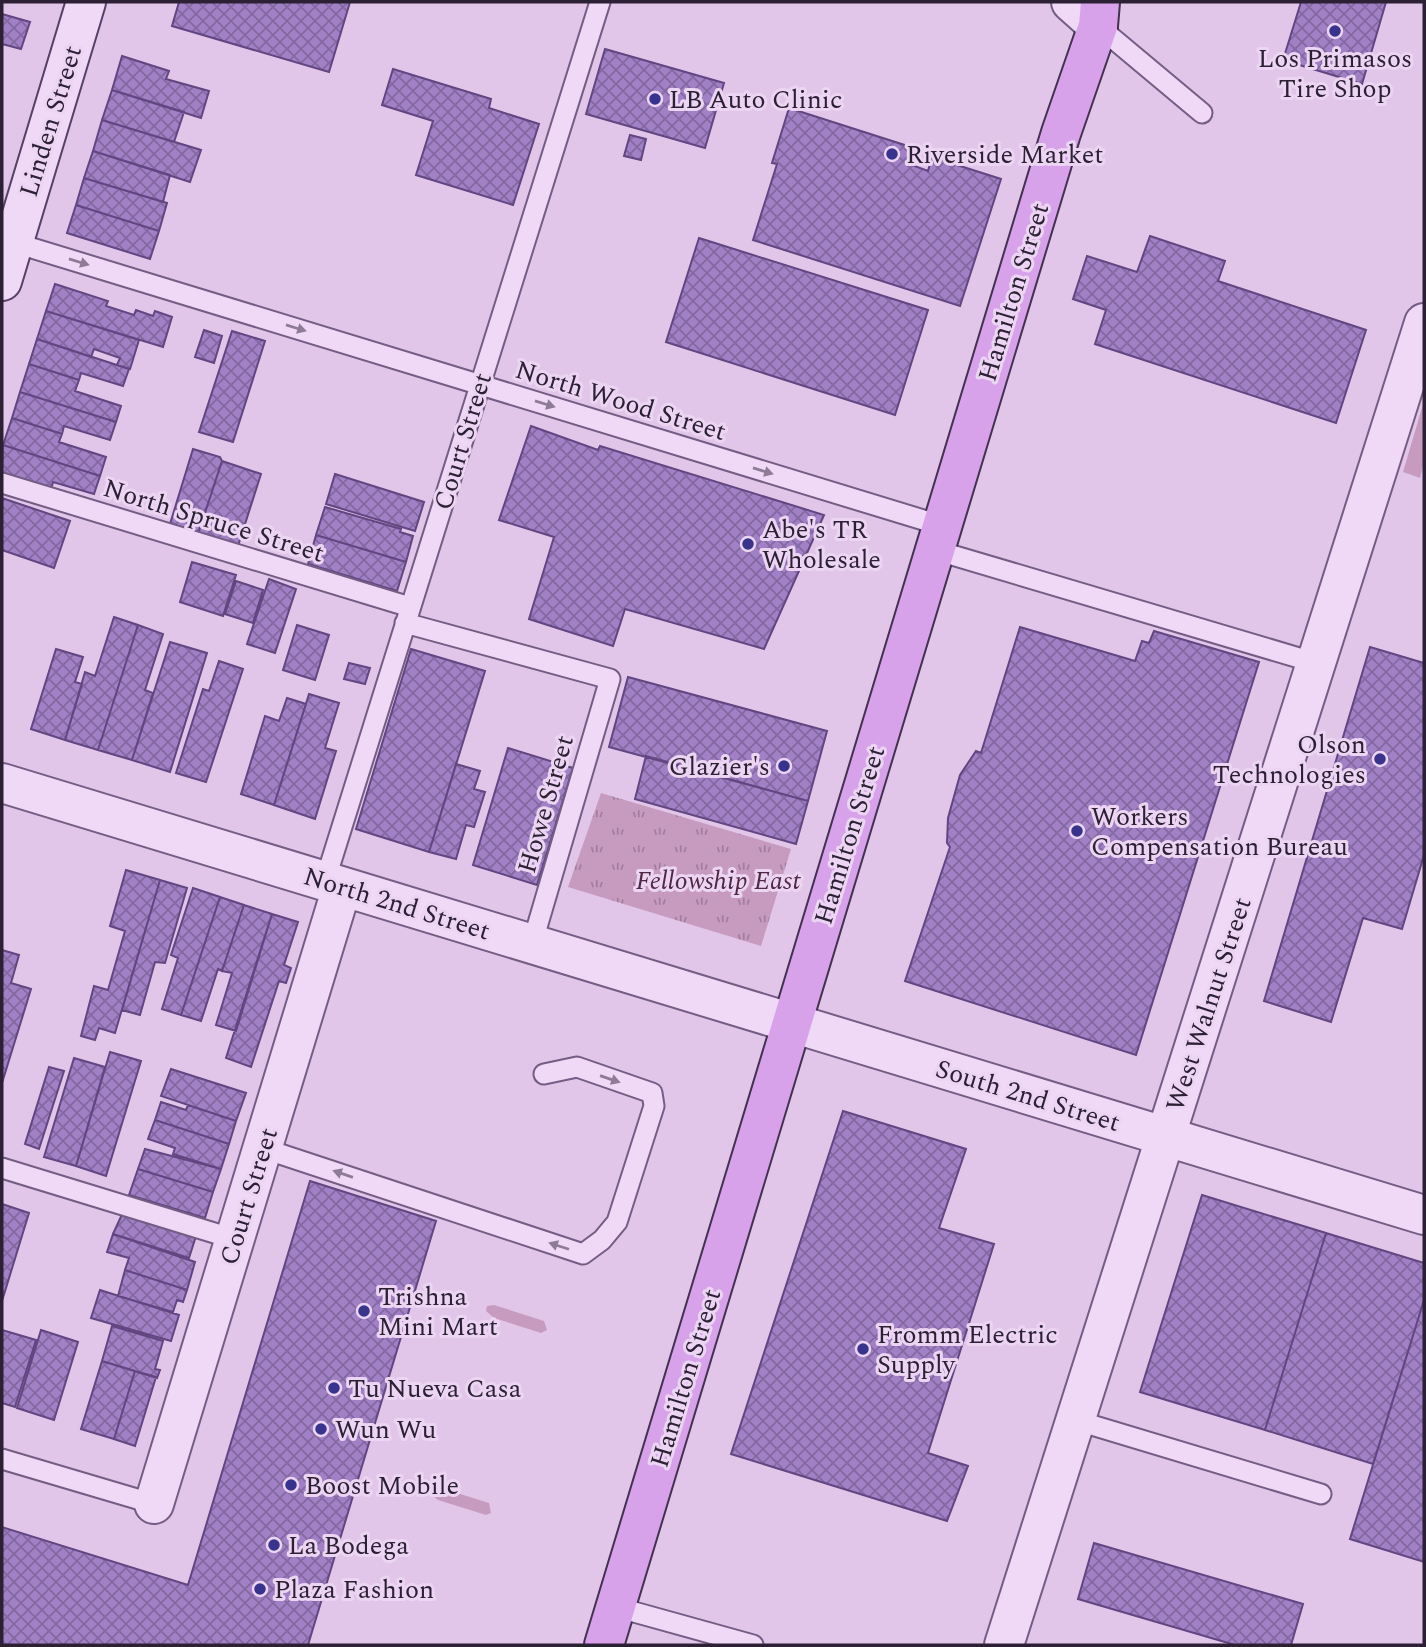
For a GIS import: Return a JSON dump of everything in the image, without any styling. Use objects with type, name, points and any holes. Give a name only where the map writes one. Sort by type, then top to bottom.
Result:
[{"type":"main road","points":[[1094,8],[1129,2]]},
{"type":"main road","name":"Hamilton Street","points":[[604,1645],[1058,146],[1094,8]]},
{"type":"street","name":"Linden Street","points":[[2,281],[8,240],[86,2]]},
{"type":"street","name":"West Walnut Street","points":[[1004,1645],[1424,323]]},
{"type":"street","name":"North 2nd Street","points":[[2,783],[792,1024]]},
{"type":"street","name":"Court Street","points":[[153,1504],[262,1148],[333,884]]},
{"type":"street","name":"South 2nd Street","points":[[792,1024],[1424,1215]]},
{"type":"lane","name":"Court Street","points":[[333,884],[408,615],[600,2]]},
{"type":"lane","points":[[1094,8],[1202,113]]},
{"type":"lane","name":"North Wood Street","points":[[8,240],[480,384],[1317,663]]},
{"type":"lane","name":"North Spruce Street","points":[[2,482],[610,679]]},
{"type":"lane","name":"Howe Street","points":[[532,944],[610,679]]},
{"type":"lane","points":[[262,1148],[583,1254],[602,1240],[617,1222],[654,1107],[652,1093],[577,1067],[544,1074]]},
{"type":"lane","points":[[2,1168],[234,1239]]},
{"type":"lane","points":[[1075,1420],[1321,1494]]},
{"type":"lane","points":[[2,1459],[153,1504]]},
{"type":"lane","points":[[615,1606],[753,1645]]},
{"type":"green space","points":[[1424,401],[1424,462],[1420,478],[1403,472]]},
{"type":"green space","name":"Fellowship East","points":[[601,793],[791,849],[761,946],[568,887]]},
{"type":"green space","points":[[494,1305],[544,1321],[547,1330],[541,1333],[494,1318],[486,1311],[487,1306]]},
{"type":"green space","points":[[438,1487],[489,1503],[491,1513],[486,1515],[438,1500],[430,1493],[431,1489]]},
{"type":"building","points":[[179,2],[350,2],[329,72],[172,26]]},
{"type":"building","name":"Los Primasos Tire Shop","points":[[1301,2],[1386,2],[1362,84],[1283,60]]},
{"type":"building","points":[[2,14],[30,22],[21,49],[2,44]]},
{"type":"building","name":"LB Auto Clinic","points":[[605,49],[724,83],[705,148],[586,114]]},
{"type":"building","points":[[122,56],[169,71],[166,79],[209,91],[201,118],[112,90]]},
{"type":"building","points":[[393,69],[491,99],[489,108],[539,124],[513,205],[416,175],[433,121],[382,105]]},
{"type":"building","points":[[112,90],[184,112],[174,142],[102,120]]},
{"type":"building","points":[[789,108],[914,148],[909,164],[928,171],[932,157],[1001,179],[960,306],[753,240],[777,164],[772,163]]},
{"type":"building","points":[[102,120],[201,150],[190,182],[93,151]]},
{"type":"building","points":[[630,135],[646,139],[641,160],[624,156]]},
{"type":"building","points":[[93,151],[170,175],[163,202],[84,178]]},
{"type":"building","points":[[84,178],[167,203],[159,231],[76,205]]},
{"type":"building","points":[[76,205],[159,231],[150,259],[67,233]]},
{"type":"building","points":[[1150,236],[1225,261],[1218,281],[1366,330],[1336,423],[1095,344],[1106,310],[1073,299],[1087,256],[1137,272]]},
{"type":"building","points":[[699,238],[928,310],[895,415],[666,342]]},
{"type":"building","points":[[55,284],[108,301],[106,306],[134,315],[136,310],[153,316],[155,311],[172,317],[163,347],[46,311]]},
{"type":"building","points":[[46,311],[139,340],[130,369],[117,365],[120,358],[94,349],[91,357],[37,339]]},
{"type":"building","points":[[204,330],[222,336],[214,363],[195,357]]},
{"type":"building","points":[[232,331],[265,341],[233,442],[199,432]]},
{"type":"building","points":[[37,339],[129,369],[123,386],[81,373],[79,380],[29,364]]},
{"type":"building","points":[[29,364],[79,380],[75,391],[121,406],[116,422],[20,392]]},
{"type":"building","points":[[20,392],[116,422],[110,440],[64,426],[62,434],[12,418]]},
{"type":"building","points":[[12,418],[62,434],[59,442],[106,457],[100,476],[3,445]]},
{"type":"building","points":[[531,426],[598,450],[600,446],[824,515],[764,649],[625,609],[613,646],[529,619],[554,537],[499,520]]},
{"type":"building","points":[[3,445],[100,476],[94,494],[53,482],[51,490],[2,473]]},
{"type":"building","points":[[193,449],[220,457],[222,461],[198,534],[170,524]]},
{"type":"building","points":[[222,461],[261,474],[238,546],[198,534]]},
{"type":"building","points":[[335,474],[424,502],[415,531],[326,504]]},
{"type":"building","points":[[2,498],[70,521],[54,568],[2,550]]},
{"type":"building","points":[[325,507],[401,529],[400,532],[413,536],[406,562],[316,535]]},
{"type":"building","points":[[316,535],[406,562],[397,591],[308,564]]},
{"type":"building","points":[[192,562],[236,575],[223,616],[180,602]]},
{"type":"building","points":[[269,579],[296,589],[275,653],[247,644]]},
{"type":"building","points":[[236,581],[263,590],[253,623],[225,614]]},
{"type":"building","points":[[114,617],[138,625],[98,750],[65,740],[85,672],[95,676]]},
{"type":"building","points":[[138,625],[163,634],[145,690],[153,693],[132,760],[98,750]]},
{"type":"building","points":[[297,625],[329,635],[315,680],[283,670]]},
{"type":"building","name":"Workers Compensation Bureau","points":[[1020,627],[1135,661],[1142,641],[1149,643],[1154,631],[1259,662],[1136,1055],[905,981],[950,847],[947,843],[948,818],[960,775],[976,751],[981,753]]},
{"type":"building","points":[[170,642],[207,653],[170,772],[132,760]]},
{"type":"building","name":"Olson Technologies","points":[[1370,647],[1424,663],[1424,855],[1402,929],[1363,918],[1331,1022],[1264,1001]]},
{"type":"building","points":[[56,649],[83,657],[75,682],[82,684],[65,740],[31,729]]},
{"type":"building","points":[[411,649],[485,671],[429,852],[356,829]]},
{"type":"building","points":[[219,661],[243,669],[206,782],[176,773],[203,689],[209,691]]},
{"type":"building","points":[[349,663],[370,668],[365,684],[344,679]]},
{"type":"building","points":[[628,677],[827,731],[808,801],[609,747]]},
{"type":"building","points":[[309,694],[339,703],[325,748],[336,751],[315,819],[274,805]]},
{"type":"building","points":[[287,698],[306,704],[274,805],[241,794],[265,716],[279,721]]},
{"type":"building","points":[[508,748],[573,768],[537,885],[473,865]]},
{"type":"building","points":[[646,756],[808,801],[796,844],[635,799]]},
{"type":"building","points":[[456,764],[480,771],[474,789],[485,792],[474,827],[466,825],[456,859],[429,852]]},
{"type":"building","points":[[126,870],[160,880],[115,1033],[99,1028],[95,1040],[81,1036],[94,986],[108,990],[125,931],[110,926]]},
{"type":"building","points":[[160,880],[187,888],[165,963],[155,962],[140,1015],[122,1010]]},
{"type":"building","points":[[193,888],[220,897],[181,1015],[162,1009],[178,958],[171,955]]},
{"type":"building","points":[[220,897],[244,905],[222,971],[218,969],[201,1021],[181,1015]]},
{"type":"building","points":[[244,905],[272,914],[236,1031],[216,1025],[232,973],[222,971]]},
{"type":"building","points":[[272,914],[298,922],[284,965],[291,968],[286,983],[279,981],[251,1067],[226,1058]]},
{"type":"building","points":[[2,950],[19,955],[11,983],[31,989],[2,1083]]},
{"type":"building","points":[[110,1052],[141,1061],[106,1176],[76,1166]]},
{"type":"building","points":[[74,1058],[105,1067],[76,1166],[44,1157]]},
{"type":"building","points":[[49,1067],[64,1071],[39,1149],[25,1144]]},
{"type":"building","points":[[171,1069],[246,1093],[236,1121],[161,1096]]},
{"type":"building","points":[[161,1102],[186,1110],[188,1105],[236,1121],[229,1144],[155,1120]]},
{"type":"building","name":"Fromm Electric Supply","points":[[843,1111],[966,1149],[939,1228],[994,1244],[928,1453],[968,1466],[947,1521],[731,1454]]},
{"type":"building","points":[[155,1120],[229,1144],[221,1169],[173,1154],[175,1148],[148,1139]]},
{"type":"building","points":[[145,1149],[221,1169],[213,1192],[138,1169]]},
{"type":"building","points":[[138,1169],[213,1192],[205,1218],[129,1195]]},
{"type":"building","points":[[310,1181],[436,1221],[308,1645],[2,1645],[2,1527],[188,1585]]},
{"type":"building","points":[[1202,1195],[1326,1233],[1265,1430],[1140,1392]]},
{"type":"building","points":[[2,1204],[29,1213],[2,1301]]},
{"type":"building","points":[[124,1210],[197,1233],[189,1258],[113,1234]]},
{"type":"building","points":[[1326,1233],[1424,1263],[1424,1300],[1373,1464],[1265,1430]]},
{"type":"building","points":[[113,1234],[195,1262],[187,1290],[125,1270],[129,1258],[107,1252]]},
{"type":"building","points":[[125,1270],[187,1290],[183,1302],[177,1300],[173,1312],[118,1296]]},
{"type":"building","points":[[100,1290],[179,1315],[171,1341],[91,1318]]},
{"type":"building","points":[[1424,1300],[1424,1562],[1350,1539]]},
{"type":"building","points":[[112,1326],[163,1341],[155,1369],[160,1370],[157,1378],[102,1361]]},
{"type":"building","points":[[2,1330],[36,1340],[15,1407],[2,1403]]},
{"type":"building","points":[[41,1330],[78,1342],[54,1420],[17,1408]]},
{"type":"building","points":[[102,1361],[135,1371],[114,1439],[81,1429]]},
{"type":"building","points":[[135,1371],[156,1377],[135,1446],[114,1439]]},
{"type":"building","points":[[1094,1543],[1303,1604],[1291,1645],[1235,1645],[1078,1599]]},
{"type":"place","name":"Los Primasos Tire Shop","points":[[1335,31]]},
{"type":"place","name":"LB Auto Clinic","points":[[655,99]]},
{"type":"place","name":"Riverside Market","points":[[892,154]]},
{"type":"place","name":"Abe's TR Wholesale","points":[[748,544]]},
{"type":"place","name":"Olson Technologies","points":[[1380,759]]},
{"type":"place","name":"Glazier's","points":[[784,766]]},
{"type":"place","name":"Workers Compensation Bureau","points":[[1077,831]]},
{"type":"place","name":"Trishna Mini Mart","points":[[364,1311]]},
{"type":"place","name":"Fromm Electric Supply","points":[[863,1349]]},
{"type":"place","name":"Tu Nueva Casa","points":[[334,1388]]},
{"type":"place","name":"Wun Wu","points":[[321,1429]]},
{"type":"place","name":"Boost Mobile","points":[[291,1485]]},
{"type":"place","name":"La Bodega","points":[[274,1545]]},
{"type":"place","name":"Plaza Fashion","points":[[260,1589]]}]
